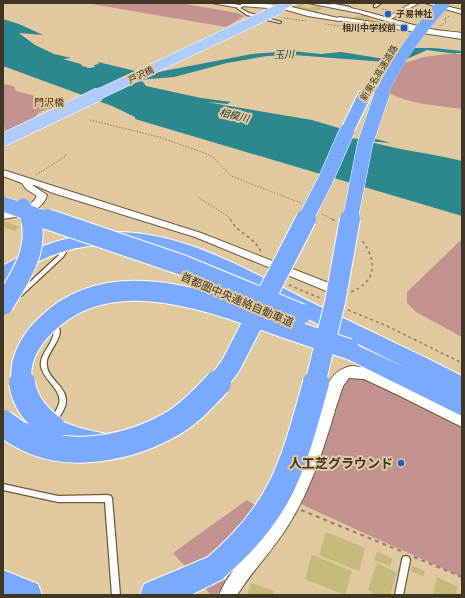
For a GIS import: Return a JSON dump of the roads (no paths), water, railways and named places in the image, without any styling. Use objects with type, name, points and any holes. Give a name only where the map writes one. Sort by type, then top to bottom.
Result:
[{"type":"highway","name":"新東名高速道路","points":[[390,52],[412,24],[434,3]]},
{"type":"highway","name":"新東名高速道路","points":[[357,133],[393,68],[413,36],[444,3]]},
{"type":"highway","name":"新東名高速道路","points":[[357,133],[372,82]]},
{"type":"highway","points":[[8,431],[17,433],[30,440],[60,447],[93,448],[129,442],[159,430],[179,419],[202,401],[222,378],[240,347],[325,181],[357,133]]},
{"type":"highway","points":[[173,595],[215,568],[232,554],[261,522],[283,485],[298,447],[322,358],[357,133]]},
{"type":"highway","points":[[3,193],[18,202],[29,214],[33,221],[35,237],[27,261],[3,305]]},
{"type":"highway","name":"首都圏中央連絡自動車道","points":[[5,212],[173,272],[349,349],[462,406]]},
{"type":"highway","name":"首都圏中央連絡自動車道","points":[[5,212],[127,245],[251,292],[355,338],[462,389]]},
{"type":"highway","points":[[3,275],[33,257],[68,244],[93,240],[124,238],[147,240],[178,248],[259,284],[462,389]]},
{"type":"highway","points":[[129,442],[93,442],[65,434],[41,420],[26,402],[20,381],[24,358],[36,336],[50,321],[66,309],[92,296],[120,290],[149,290],[178,294],[206,301],[349,349]]},
{"type":"highway","points":[[155,595],[215,568]]},
{"type":"highway","points":[[3,585],[27,595]]},
{"type":"main road","name":"戸沢橋","points":[[3,140],[292,3]]},
{"type":"street","points":[[215,3],[281,8],[339,19],[461,35]]},
{"type":"street","points":[[311,3],[350,9],[423,30],[461,35]]},
{"type":"street","points":[[387,19],[416,3]]},
{"type":"street","points":[[428,3],[462,11]]},
{"type":"street","points":[[339,19],[393,26],[402,25]]},
{"type":"street","points":[[3,173],[26,182],[35,182],[56,191],[113,207],[181,231],[191,233],[270,263],[345,294]]},
{"type":"street","points":[[5,212],[35,205],[42,197],[42,195],[29,187],[26,182]]},
{"type":"street","points":[[227,595],[273,536],[292,506],[313,462],[338,378],[346,373],[354,371],[364,373],[462,422]]},
{"type":"lane","points":[[325,3],[350,9]]},
{"type":"lane","points":[[339,6],[345,3]]},
{"type":"lane","points":[[375,6],[380,3]]},
{"type":"lane","points":[[242,5],[239,10],[248,14],[280,22]]},
{"type":"lane","points":[[3,309],[61,256],[68,244]]},
{"type":"lane","points":[[42,429],[49,424],[59,412],[63,398],[58,386],[47,373],[44,366],[47,351],[58,334],[57,329],[50,321]]},
{"type":"lane","points":[[8,431],[35,434]]},
{"type":"lane","points":[[3,487],[58,499],[108,498],[116,595]]},
{"type":"lane","points":[[399,595],[406,560]]},
{"type":"water","points":[[3,19],[19,24],[43,35],[19,33],[35,45],[54,54],[71,58],[63,59],[89,68],[95,67],[94,65],[99,64],[98,62],[148,74],[252,54],[292,51],[321,54],[341,52],[391,60],[410,48],[434,48],[462,51],[462,53],[455,53],[457,54],[427,50],[398,63],[294,55],[267,56],[227,63],[174,77],[138,80],[143,82],[146,86],[201,98],[231,102],[227,104],[208,102],[212,103],[312,120],[342,129],[336,136],[339,137],[359,139],[372,138],[391,143],[367,141],[462,161],[462,216],[135,119],[135,117],[112,106],[3,66]]},
{"type":"place","name":"子易神社","points":[[388,14]]},
{"type":"place","name":"相川中学校前","points":[[404,28]]},
{"type":"place","name":"人工芝グラウンド","points":[[401,463]]},
{"type":"district","name":"門沢橋","points":[[49,103]]},
{"type":"water label","name":"玉川","points":[[284,55]]},
{"type":"water label","name":"相模川","points":[[234,116]]}]
